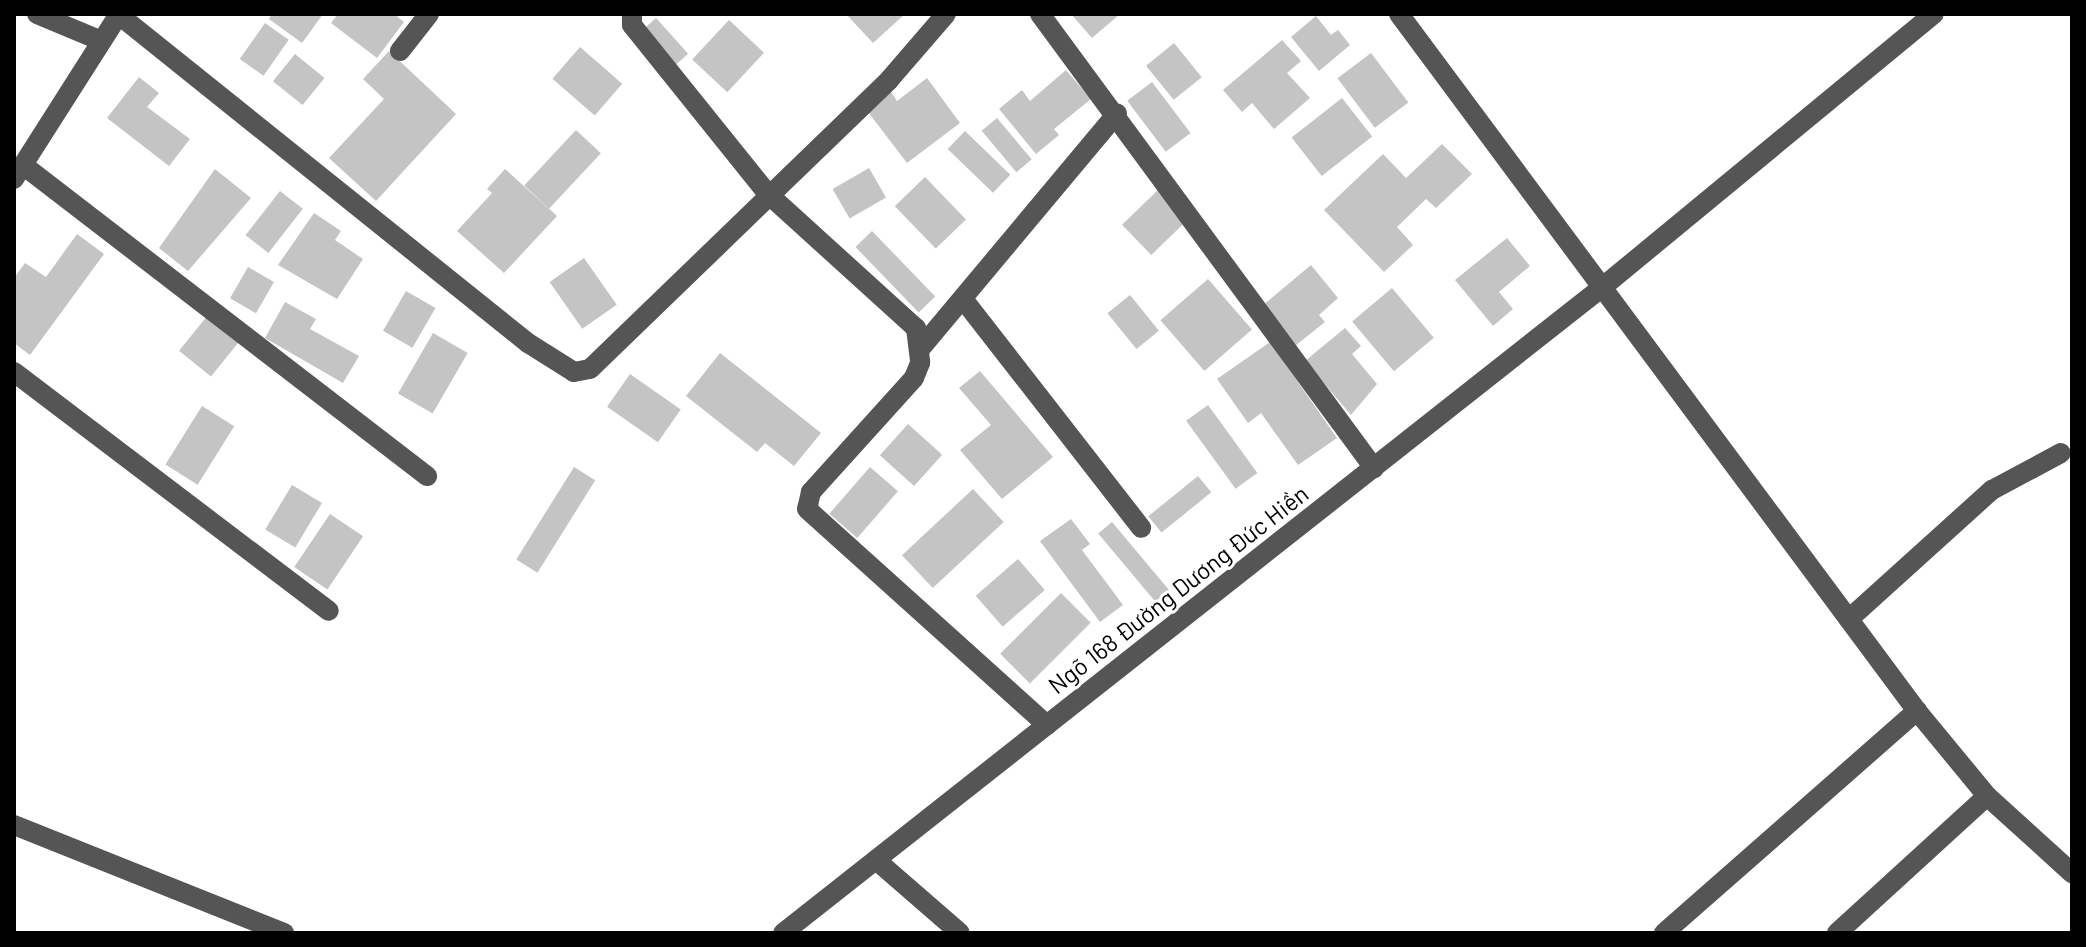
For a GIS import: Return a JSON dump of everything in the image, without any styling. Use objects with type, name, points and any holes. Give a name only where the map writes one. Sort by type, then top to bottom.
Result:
[{"type":"street","points":[[37,14],[102,41]]},
{"type":"street","points":[[427,476],[18,172],[119,14],[528,343],[574,372],[590,369],[889,80],[946,14]]},
{"type":"street","points":[[400,51],[429,14]]},
{"type":"street","points":[[632,14],[632,25],[768,194],[916,328],[920,349],[914,378],[811,492],[807,509],[1047,725]]},
{"type":"street","points":[[1040,14],[1117,113],[1374,468]]},
{"type":"street","points":[[1399,14],[1605,285],[1917,711],[1987,796],[2072,873]]},
{"type":"street","name":"Ngõ 168 Đường Dương Đức Hiền","points":[[783,933],[1605,285],[1934,14]]},
{"type":"street","points":[[920,349],[1117,113]]},
{"type":"street","points":[[963,299],[1141,528]]},
{"type":"street","points":[[14,372],[329,611]]},
{"type":"street","points":[[1849,619],[1992,490],[2061,453]]},
{"type":"street","points":[[1664,933],[1917,711]]},
{"type":"street","points":[[1837,933],[1987,796]]},
{"type":"street","points":[[14,825],[284,933]]},
{"type":"street","points":[[876,860],[960,933]]},
{"type":"building","points":[[272,14],[323,14],[302,43],[269,19]]},
{"type":"building","points":[[338,14],[394,14],[404,22],[377,58],[331,23]]},
{"type":"building","points":[[846,14],[905,14],[873,43]]},
{"type":"building","points":[[1071,14],[1120,14],[1092,38]]},
{"type":"building","points":[[1316,16],[1331,35],[1338,30],[1350,45],[1319,71],[1291,37]]},
{"type":"building","points":[[656,18],[688,54],[675,66],[643,30]]},
{"type":"building","points":[[729,20],[764,53],[727,92],[692,59]]},
{"type":"building","points":[[265,23],[289,40],[264,76],[240,59]]},
{"type":"building","points":[[1282,40],[1301,61],[1287,73],[1310,98],[1274,129],[1252,103],[1242,112],[1223,90]]},
{"type":"building","points":[[1174,43],[1202,77],[1174,100],[1146,66]]},
{"type":"building","points":[[580,47],[622,84],[595,115],[552,79]]},
{"type":"building","points":[[389,51],[456,114],[376,201],[329,158],[384,99],[363,79]]},
{"type":"building","points":[[1371,53],[1408,103],[1375,128],[1337,78]]},
{"type":"building","points":[[295,54],[325,78],[303,105],[273,81]]},
{"type":"building","points":[[1066,70],[1091,99],[1054,129],[1059,135],[1036,154],[999,109],[1022,90],[1030,101]]},
{"type":"building","points":[[139,77],[159,93],[147,107],[190,139],[169,166],[107,118]]},
{"type":"building","points":[[927,78],[960,123],[907,163],[865,108],[889,89],[897,101]]},
{"type":"building","points":[[1152,82],[1191,133],[1166,152],[1127,101]]},
{"type":"building","points":[[1342,98],[1372,137],[1322,176],[1292,137]]},
{"type":"building","points":[[997,118],[1032,159],[1016,172],[982,131]]},
{"type":"building","points":[[576,130],[601,153],[549,209],[524,186]]},
{"type":"building","points":[[965,131],[1010,175],[993,193],[948,149]]},
{"type":"building","points":[[1442,144],[1472,174],[1436,208],[1426,199],[1397,227],[1413,245],[1384,272],[1324,210],[1383,154],[1406,178]]},
{"type":"building","points":[[869,168],[886,197],[850,218],[833,189]]},
{"type":"building","points":[[215,169],[251,198],[188,271],[159,248]]},
{"type":"building","points":[[505,169],[557,216],[504,273],[457,231],[492,193],[487,189]]},
{"type":"building","points":[[925,177],[966,219],[936,249],[895,206]]},
{"type":"building","points":[[1158,190],[1187,220],[1151,255],[1122,225]]},
{"type":"building","points":[[280,191],[303,209],[268,253],[246,235]]},
{"type":"building","points":[[314,213],[341,231],[335,240],[363,259],[337,299],[278,265]]},
{"type":"building","points":[[872,231],[935,296],[919,312],[855,247]]},
{"type":"building","points":[[77,234],[104,254],[30,355],[14,343],[14,278],[25,263],[46,277]]},
{"type":"building","points":[[1507,238],[1530,266],[1499,292],[1513,309],[1493,326],[1455,280]]},
{"type":"building","points":[[584,258],[617,305],[582,329],[550,282]]},
{"type":"building","points":[[1311,265],[1338,298],[1319,315],[1325,322],[1295,346],[1262,306]]},
{"type":"building","points":[[248,267],[274,282],[256,313],[230,298]]},
{"type":"building","points":[[1208,279],[1252,330],[1204,371],[1160,320]]},
{"type":"building","points":[[1392,288],[1434,338],[1394,371],[1352,321]]},
{"type":"building","points":[[406,291],[435,308],[412,348],[383,331]]},
{"type":"building","points":[[1130,295],[1159,331],[1136,349],[1107,313]]},
{"type":"building","points":[[285,302],[316,319],[310,329],[359,356],[343,383],[265,338]]},
{"type":"building","points":[[208,315],[240,341],[211,377],[179,351]]},
{"type":"building","points":[[1345,328],[1361,346],[1352,354],[1377,384],[1351,415],[1305,361]]},
{"type":"building","points":[[433,333],[468,353],[433,414],[398,394]]},
{"type":"building","points":[[1270,342],[1337,438],[1298,465],[1261,413],[1248,423],[1217,379]]},
{"type":"building","points":[[720,353],[821,433],[794,466],[765,443],[757,452],[686,396]]},
{"type":"building","points":[[980,371],[1053,457],[1002,499],[960,450],[991,425],[959,388]]},
{"type":"building","points":[[630,374],[681,410],[658,442],[607,407]]},
{"type":"building","points":[[1208,405],[1257,473],[1236,489],[1186,421]]},
{"type":"building","points":[[202,406],[234,426],[198,485],[165,465]]},
{"type":"building","points":[[908,424],[942,455],[914,486],[880,455]]},
{"type":"building","points":[[574,467],[595,480],[537,573],[516,559]]},
{"type":"building","points":[[870,467],[898,491],[857,538],[829,514]]},
{"type":"building","points":[[1198,476],[1211,492],[1161,533],[1148,516]]},
{"type":"building","points":[[292,485],[322,503],[295,548],[265,530]]},
{"type":"building","points":[[973,489],[1004,522],[933,588],[902,555]]},
{"type":"building","points":[[330,514],[363,536],[327,589],[294,567]]},
{"type":"building","points":[[1071,519],[1090,544],[1082,550],[1123,605],[1100,622],[1040,541]]},
{"type":"building","points":[[1112,522],[1169,590],[1155,602],[1098,534]]},
{"type":"building","points":[[1018,559],[1045,590],[1003,627],[976,596]]},
{"type":"building","points":[[1061,593],[1091,623],[1030,684],[1000,654]]}]
